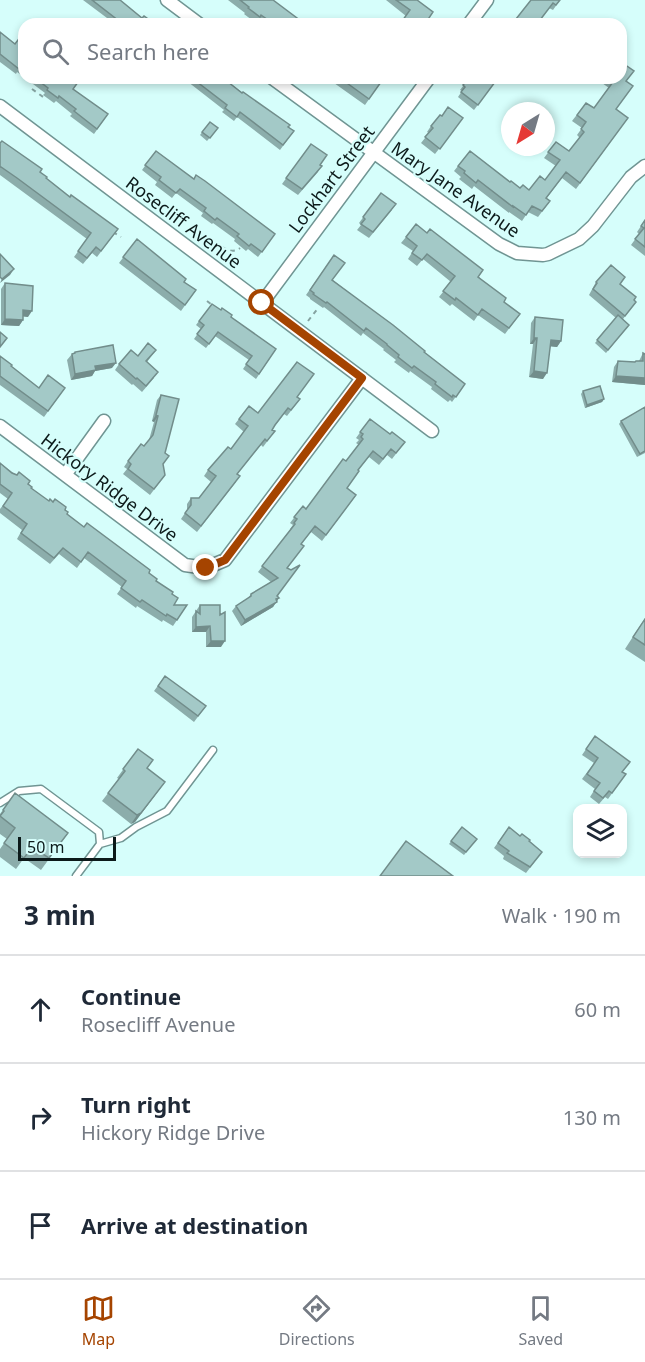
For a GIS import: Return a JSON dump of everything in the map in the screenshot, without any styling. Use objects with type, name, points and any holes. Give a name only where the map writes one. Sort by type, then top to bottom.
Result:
[{"type":"street","points":[[167,0],[191,18]]},
{"type":"street","points":[[473,18],[482,2]]},
{"type":"street","name":"Mary Jane Avenue","points":[[280,84],[499,244],[517,252],[548,254],[579,239],[593,226],[631,177],[645,166]]},
{"type":"street","name":"Lockhart Street","points":[[262,303],[424,84]]},
{"type":"street","name":"Rosecliff Avenue","points":[[0,106],[432,431]]},
{"type":"street","name":"Hickory Ridge Drive","points":[[0,426],[185,565],[206,568],[225,560],[362,378]]},
{"type":"street","points":[[65,475],[104,421]]},
{"type":"lane","points":[[76,876],[100,844],[122,838],[167,811],[213,750]]},
{"type":"lane","points":[[0,803],[19,792],[41,789],[99,832],[100,844]]},
{"type":"path","points":[[32,89],[46,99]]},
{"type":"path","points":[[111,230],[121,237]]},
{"type":"path","points":[[222,247],[232,251],[240,248]]},
{"type":"path","points":[[207,301],[213,306]]},
{"type":"path","points":[[300,332],[319,307]]},
{"type":"building","points":[[92,0],[120,0],[142,18],[115,18]]},
{"type":"building","points":[[240,0],[273,0],[297,18],[265,18],[261,15],[260,17]]},
{"type":"building","points":[[396,0],[417,0],[433,12],[429,18],[404,18],[410,10]]},
{"type":"building","points":[[531,0],[560,0],[556,5],[553,3],[542,18],[517,18]]},
{"type":"building","points":[[0,32],[15,44],[18,40],[18,68],[0,54]]},
{"type":"building","points":[[627,66],[634,71],[627,80]]},
{"type":"building","points":[[627,82],[633,86],[616,109],[628,118],[580,183],[566,172],[546,198],[550,201],[542,211],[532,206],[526,215],[478,180],[476,183],[458,166],[470,151],[510,182],[520,188],[523,185],[529,190],[540,176],[545,180],[560,160],[554,156],[556,142],[569,151],[584,132],[581,129],[586,122],[577,115],[586,103],[594,108],[612,84],[627,84]]},
{"type":"building","points":[[43,84],[77,84],[73,89],[108,114],[97,129],[74,111],[76,109],[47,90],[48,88]]},
{"type":"building","points":[[200,84],[231,84],[290,125],[288,127],[294,131],[283,145],[240,112],[237,117],[225,108],[227,105]]},
{"type":"building","points":[[348,84],[380,84],[369,99]]},
{"type":"building","points":[[494,84],[478,105],[461,92],[465,87],[463,85]]},
{"type":"building","points":[[448,107],[463,118],[440,149],[425,137],[433,128],[431,126]]},
{"type":"building","points":[[210,122],[218,128],[210,138],[202,132]]},
{"type":"building","points":[[2,141],[42,169],[40,172],[46,178],[70,197],[71,195],[118,229],[101,251],[96,247],[87,258],[78,251],[91,233],[0,167],[0,143]]},
{"type":"building","points":[[311,144],[327,155],[320,165],[322,166],[302,189],[286,178]]},
{"type":"building","points":[[156,151],[194,179],[196,175],[205,181],[275,234],[262,252],[251,244],[249,246],[237,236],[239,234],[217,218],[215,220],[204,211],[206,208],[180,189],[176,193],[159,180],[161,177],[145,165]]},
{"type":"building","points":[[381,193],[396,204],[373,232],[361,224],[365,219],[363,217]]},
{"type":"building","points":[[645,220],[645,247],[635,239],[644,228],[641,226]]},
{"type":"building","points":[[416,224],[427,233],[430,229],[483,270],[478,277],[506,298],[504,302],[520,314],[509,328],[482,309],[478,315],[443,291],[455,276],[427,254],[422,260],[412,253],[417,246],[406,237]]},
{"type":"building","points":[[137,239],[196,290],[185,305],[123,257]]},
{"type":"building","points":[[0,254],[14,269],[2,279],[0,277]]},
{"type":"building","points":[[334,255],[345,263],[332,280],[393,325],[465,384],[456,397],[453,395],[452,397],[414,366],[412,368],[366,328],[364,331],[313,294],[310,290]]},
{"type":"building","points":[[611,265],[625,277],[620,284],[636,297],[634,300],[636,302],[625,316],[593,289]]},
{"type":"building","points":[[5,283],[33,286],[32,311],[23,310],[23,320],[5,319]]},
{"type":"building","points":[[212,304],[232,315],[231,317],[276,349],[259,374],[246,364],[252,356],[218,332],[209,344],[197,334],[204,325],[199,321]]},
{"type":"building","points":[[618,315],[629,325],[608,350],[597,340]]},
{"type":"building","points":[[535,317],[563,320],[561,341],[551,340],[547,373],[534,371],[537,338],[534,338]]},
{"type":"building","points":[[0,332],[7,338],[0,347]]},
{"type":"building","points":[[148,343],[156,350],[146,361],[158,372],[146,386],[119,364],[131,350],[138,356]]},
{"type":"building","points":[[113,345],[116,363],[95,366],[96,370],[75,374],[72,354]]},
{"type":"building","points":[[643,353],[645,354],[645,378],[616,376],[618,361],[643,361]]},
{"type":"building","points":[[0,356],[39,388],[48,375],[65,388],[48,411],[0,376]]},
{"type":"building","points":[[297,362],[314,374],[297,397],[300,399],[291,410],[288,408],[272,430],[275,431],[267,441],[265,439],[237,474],[240,476],[201,526],[185,513],[191,505],[191,498],[199,498],[216,476],[208,470],[228,447],[231,449],[248,426],[239,419],[249,406],[258,413]]},
{"type":"building","points":[[600,386],[604,399],[587,405],[583,391]]},
{"type":"building","points":[[161,395],[179,399],[165,453],[169,456],[163,464],[165,475],[154,489],[128,469],[131,464],[128,461],[141,444],[144,446],[153,435]]},
{"type":"building","points":[[645,407],[645,451],[640,454],[621,421]]},
{"type":"building","points":[[370,419],[405,442],[396,453],[391,449],[383,459],[373,451],[347,488],[356,495],[326,535],[315,526],[301,544],[304,546],[287,568],[291,570],[300,565],[277,596],[279,598],[276,599],[277,602],[245,620],[236,606],[278,578],[262,566],[295,524],[297,519],[294,517],[303,506],[306,509],[343,459],[346,461],[363,439],[361,437],[363,434],[360,432]]},
{"type":"building","points":[[0,463],[12,473],[17,475],[19,472],[30,481],[28,484],[31,488],[49,501],[50,499],[53,502],[55,499],[66,507],[67,514],[84,527],[87,523],[150,570],[149,573],[157,579],[156,581],[178,598],[174,605],[187,605],[177,620],[167,614],[166,616],[142,600],[140,602],[121,588],[126,581],[88,552],[81,562],[63,548],[54,558],[21,533],[27,524],[3,506],[12,493],[0,484]]},
{"type":"building","points":[[200,605],[220,605],[220,615],[225,612],[225,641],[211,641],[210,626],[196,627],[196,611],[200,614]]},
{"type":"building","points":[[645,619],[645,645],[633,637]]},
{"type":"building","points":[[165,676],[206,706],[198,716],[158,686]]},
{"type":"building","points":[[595,736],[630,762],[622,772],[626,774],[612,793],[609,791],[603,798],[594,791],[600,783],[587,774],[598,758],[586,749]]},
{"type":"building","points":[[138,749],[153,760],[147,768],[165,782],[137,815],[108,793]]},
{"type":"building","points":[[15,793],[68,833],[49,858],[32,847],[24,858],[4,843],[15,828],[0,816]]},
{"type":"building","points":[[462,827],[477,839],[466,852],[451,841]]},
{"type":"building","points":[[509,827],[520,836],[522,834],[530,840],[542,852],[530,867],[507,853],[509,851],[498,843]]},
{"type":"building","points":[[406,841],[453,876],[380,876]]},
{"type":"route","points":[[206,568],[225,560],[362,378],[262,303]]}]
